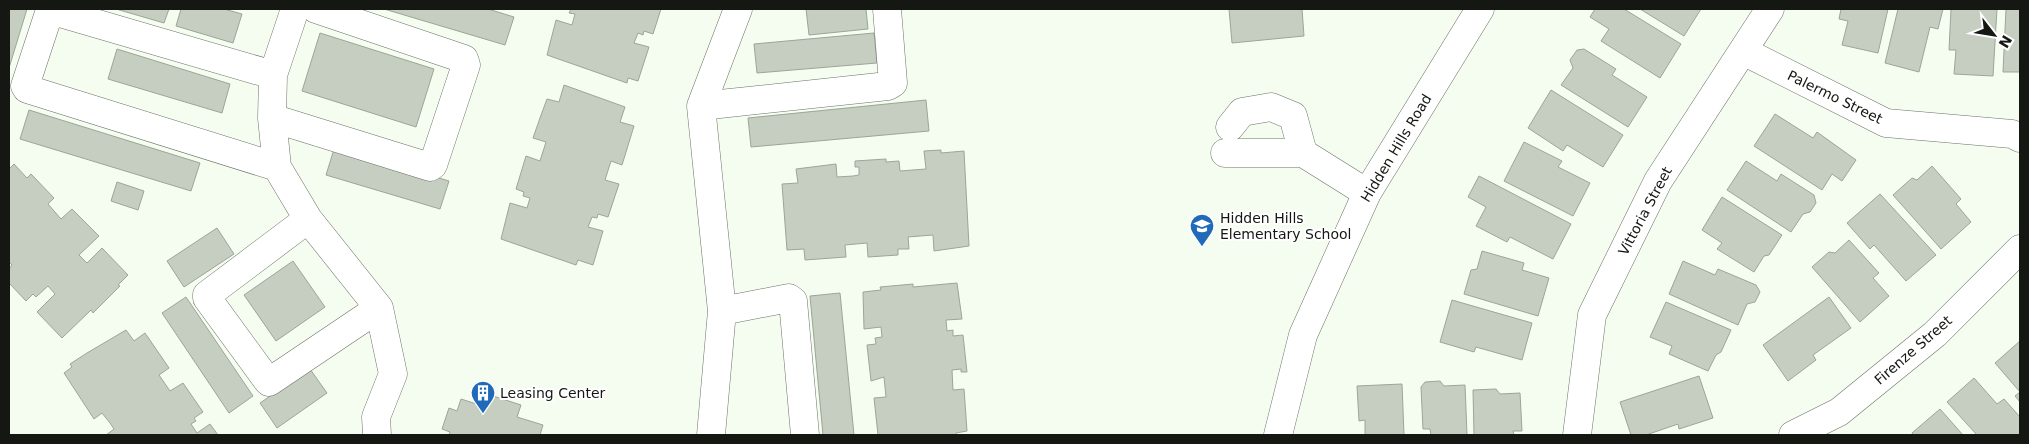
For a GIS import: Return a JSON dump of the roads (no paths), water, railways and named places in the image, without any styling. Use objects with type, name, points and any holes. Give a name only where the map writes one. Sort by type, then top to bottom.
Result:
[{"type":"street","points":[[295,9],[273,75],[272,118],[277,167],[308,219],[379,308],[393,374],[376,417],[377,435]]},
{"type":"street","points":[[272,118],[430,167],[434,165],[466,65],[464,59],[316,9]]},
{"type":"street","points":[[711,435],[722,311],[701,106],[738,9]]},
{"type":"street","points":[[701,106],[888,86],[893,83],[887,9]]},
{"type":"street","name":"Hidden Hills Road","points":[[1278,435],[1303,335],[1367,193],[1480,9]]},
{"type":"street","name":"Vittoria Street","points":[[1577,435],[1592,315],[1658,181],[1770,9]]},
{"type":"street","points":[[273,75],[50,10],[25,86],[27,89],[277,167]]},
{"type":"street","name":"Palermo Street","points":[[1743,51],[1886,123],[2012,134],[2020,138]]},
{"type":"street","points":[[1303,154],[1293,116],[1271,107],[1242,112],[1227,140],[1303,154],[1367,193]]},
{"type":"street","points":[[308,219],[207,295],[269,382],[379,308]]},
{"type":"street","name":"Firenze Street","points":[[1794,435],[1839,412],[1935,334],[2020,249]]},
{"type":"street","points":[[722,311],[788,298],[793,301],[805,435]]},
{"type":"place","name":"Hidden Hills Elementary School","points":[[1202,247]]},
{"type":"place","name":"Leasing Center","points":[[483,414]]}]
